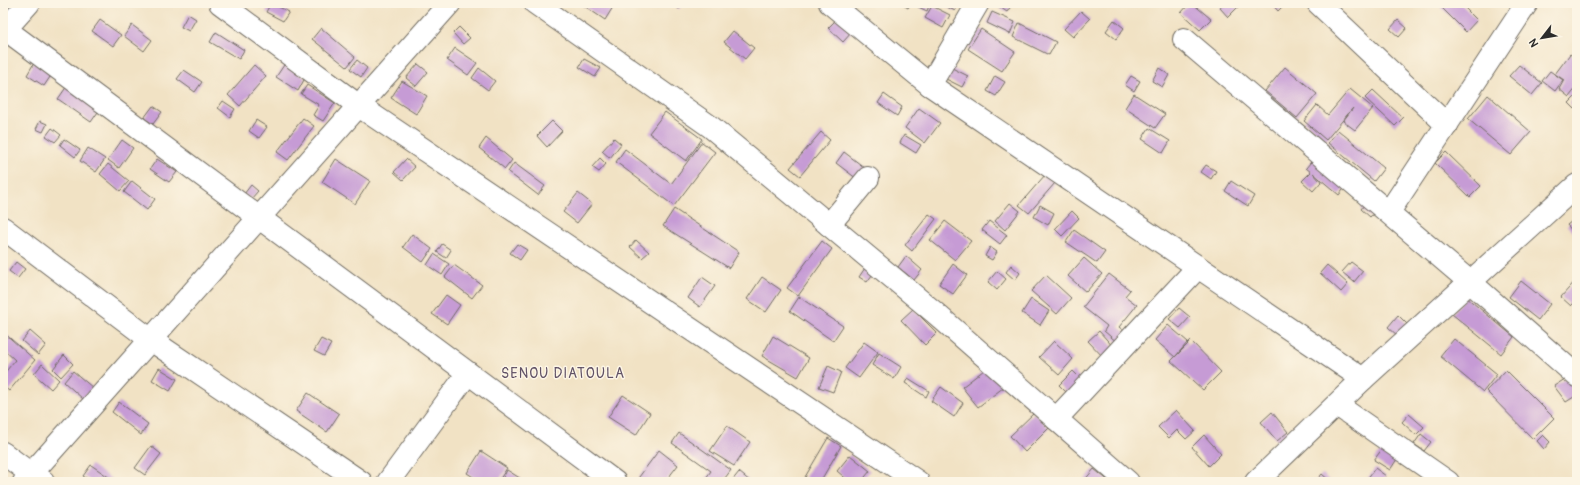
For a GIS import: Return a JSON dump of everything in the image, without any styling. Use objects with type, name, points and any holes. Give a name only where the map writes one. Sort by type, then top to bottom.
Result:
[{"type":"street","points":[[29,3],[4,30],[615,482]]},
{"type":"street","points":[[220,3],[359,106],[918,482]]},
{"type":"street","points":[[3,453],[33,479],[151,340],[450,3]]},
{"type":"street","points":[[536,3],[711,127],[934,312],[1128,482]]},
{"type":"street","points":[[830,3],[930,85],[1363,379]]},
{"type":"street","points":[[930,85],[978,3]]},
{"type":"street","points":[[1318,3],[1447,125]]},
{"type":"street","points":[[1389,212],[1527,3]]},
{"type":"street","points":[[1184,39],[1389,212],[1577,376]]},
{"type":"street","points":[[829,225],[868,178]]},
{"type":"street","points":[[1256,482],[1363,379],[1577,184]]},
{"type":"street","points":[[3,228],[151,340],[361,482]]},
{"type":"street","points":[[1056,419],[1198,267]]},
{"type":"street","points":[[388,482],[468,372]]},
{"type":"street","points":[[1337,405],[1448,482]]},
{"type":"building","points":[[271,3],[289,12],[283,21],[266,12]]},
{"type":"building","points":[[580,3],[607,3],[613,7],[605,20]]},
{"type":"building","points":[[672,3],[683,3],[679,9]]},
{"type":"building","points":[[900,3],[911,3],[908,8]]},
{"type":"building","points":[[915,3],[930,3],[927,11],[914,5]]},
{"type":"building","points":[[947,3],[960,3],[955,11],[945,6]]},
{"type":"building","points":[[995,3],[1013,3],[1007,12]]},
{"type":"building","points":[[1190,3],[1192,3],[1211,19],[1200,30],[1181,13]]},
{"type":"building","points":[[1226,3],[1234,3],[1238,7],[1228,17],[1220,8]]},
{"type":"building","points":[[1271,3],[1286,3],[1278,11]]},
{"type":"building","points":[[1437,3],[1460,3],[1477,20],[1466,32]]},
{"type":"building","points":[[932,6],[950,15],[943,28],[925,18]]},
{"type":"building","points":[[1081,11],[1090,19],[1073,37],[1064,29]]},
{"type":"building","points":[[992,12],[1015,22],[1010,34],[987,23]]},
{"type":"building","points":[[188,14],[196,19],[189,31],[181,27]]},
{"type":"building","points":[[838,18],[852,32],[843,42],[828,28]]},
{"type":"building","points":[[100,20],[121,35],[113,46],[92,31]]},
{"type":"building","points":[[1114,20],[1124,28],[1116,39],[1106,31]]},
{"type":"building","points":[[1398,20],[1407,28],[1399,37],[1390,29]]},
{"type":"building","points":[[1019,23],[1056,42],[1049,55],[1013,37]]},
{"type":"building","points":[[132,25],[152,40],[144,51],[124,36]]},
{"type":"building","points":[[459,27],[470,38],[463,44],[453,33]]},
{"type":"building","points":[[321,28],[355,57],[347,67],[312,39]]},
{"type":"building","points":[[981,29],[1015,52],[1002,71],[968,49]]},
{"type":"building","points":[[733,31],[754,48],[745,59],[724,42]]},
{"type":"building","points":[[216,32],[244,50],[239,59],[210,42]]},
{"type":"building","points":[[455,48],[477,63],[468,75],[447,60]]},
{"type":"building","points":[[1570,54],[1577,59],[1577,87],[1569,97],[1559,89],[1564,80],[1555,74]]},
{"type":"building","points":[[584,59],[601,68],[595,77],[579,67]]},
{"type":"building","points":[[357,60],[367,68],[361,77],[350,69]]},
{"type":"building","points":[[34,63],[52,74],[44,86],[27,75]]},
{"type":"building","points":[[418,64],[428,72],[416,86],[406,78]]},
{"type":"building","points":[[254,65],[266,76],[240,106],[228,95]]},
{"type":"building","points":[[284,65],[305,78],[298,91],[276,77]]},
{"type":"building","points":[[1519,65],[1542,83],[1532,95],[1509,76]]},
{"type":"building","points":[[1285,67],[1317,94],[1297,118],[1265,91]]},
{"type":"building","points":[[479,68],[495,81],[488,90],[472,78]]},
{"type":"building","points":[[952,68],[968,76],[962,87],[946,79]]},
{"type":"building","points":[[1159,68],[1169,75],[1162,87],[1152,81]]},
{"type":"building","points":[[184,70],[202,82],[195,92],[177,79]]},
{"type":"building","points":[[1550,71],[1563,80],[1555,91],[1542,81]]},
{"type":"building","points":[[995,76],[1005,82],[996,96],[987,91]]},
{"type":"building","points":[[1131,76],[1140,81],[1134,91],[1125,85]]},
{"type":"building","points":[[402,81],[427,96],[416,114],[391,98]]},
{"type":"building","points":[[307,85],[335,103],[323,121],[313,115],[319,105],[301,94]]},
{"type":"building","points":[[67,86],[100,109],[91,122],[58,99]]},
{"type":"building","points":[[1350,89],[1373,108],[1355,130],[1343,121],[1353,108],[1326,140],[1304,121],[1317,105],[1328,115]]},
{"type":"building","points":[[1373,90],[1403,118],[1395,126],[1365,98]]},
{"type":"building","points":[[884,94],[902,107],[897,116],[878,103]]},
{"type":"building","points":[[1134,94],[1165,114],[1155,128],[1125,108]]},
{"type":"building","points":[[1488,95],[1531,132],[1511,155],[1468,119]]},
{"type":"building","points":[[1577,95],[1577,111],[1569,103]]},
{"type":"building","points":[[223,101],[235,109],[230,117],[218,108]]},
{"type":"building","points":[[153,106],[162,112],[153,124],[144,118]]},
{"type":"building","points":[[919,108],[940,123],[925,143],[905,128]]},
{"type":"building","points":[[665,112],[702,139],[686,161],[649,133]]},
{"type":"building","points":[[303,118],[314,126],[288,160],[277,152]]},
{"type":"building","points":[[256,120],[267,127],[259,138],[249,131]]},
{"type":"building","points":[[40,121],[47,124],[43,132],[36,129]]},
{"type":"building","points":[[552,121],[562,131],[547,147],[537,136]]},
{"type":"building","points":[[52,128],[61,135],[55,142],[46,136]]},
{"type":"building","points":[[1149,128],[1170,141],[1163,153],[1142,139]]},
{"type":"building","points":[[1338,130],[1384,168],[1374,181],[1328,143]]},
{"type":"building","points":[[821,132],[830,140],[800,176],[790,168]]},
{"type":"building","points":[[904,135],[921,145],[916,153],[900,143]]},
{"type":"building","points":[[486,138],[512,160],[505,169],[479,148]]},
{"type":"building","points":[[614,138],[621,144],[610,158],[602,151]]},
{"type":"building","points":[[64,139],[80,150],[75,157],[60,145]]},
{"type":"building","points":[[122,140],[133,148],[119,168],[108,160]]},
{"type":"building","points":[[702,142],[715,152],[674,206],[616,162],[625,149],[671,184]]},
{"type":"building","points":[[88,148],[105,159],[96,172],[80,161]]},
{"type":"building","points":[[844,152],[869,171],[861,182],[836,163]]},
{"type":"building","points":[[1446,152],[1481,186],[1470,197],[1435,163]]},
{"type":"building","points":[[1315,157],[1347,185],[1339,195],[1313,173],[1321,182],[1313,191],[1302,181],[1311,172],[1306,168]]},
{"type":"building","points":[[600,158],[606,164],[599,172],[592,167]]},
{"type":"building","points":[[157,159],[177,172],[169,182],[150,169]]},
{"type":"building","points":[[336,159],[370,181],[355,204],[322,182]]},
{"type":"building","points":[[406,159],[415,167],[403,180],[394,172]]},
{"type":"building","points":[[514,163],[545,186],[538,195],[508,172]]},
{"type":"building","points":[[108,164],[129,181],[120,191],[100,174]]},
{"type":"building","points":[[1206,165],[1216,171],[1211,179],[1201,172]]},
{"type":"building","points":[[1045,175],[1055,183],[1029,213],[1019,205]]},
{"type":"building","points":[[132,181],[155,199],[147,210],[124,192]]},
{"type":"building","points":[[1231,181],[1254,196],[1248,206],[1225,191]]},
{"type":"building","points":[[251,185],[258,191],[251,199],[244,194]]},
{"type":"building","points":[[578,193],[592,204],[577,223],[563,212]]},
{"type":"building","points":[[1368,200],[1378,208],[1370,217],[1361,209]]},
{"type":"building","points":[[1010,203],[1020,211],[1005,230],[995,221]]},
{"type":"building","points":[[1040,205],[1054,213],[1048,225],[1034,217]]},
{"type":"building","points":[[674,209],[739,252],[729,268],[663,226]]},
{"type":"building","points":[[1072,211],[1079,218],[1062,236],[1055,229]]},
{"type":"building","points":[[929,214],[936,219],[912,251],[905,245]]},
{"type":"building","points":[[1577,217],[1577,236],[1567,225]]},
{"type":"building","points":[[945,221],[971,241],[955,260],[930,240]]},
{"type":"building","points":[[989,221],[1007,235],[1000,244],[982,230]]},
{"type":"building","points":[[1074,230],[1105,252],[1097,263],[1066,242]]},
{"type":"building","points":[[412,234],[432,249],[423,262],[403,247]]},
{"type":"building","points":[[636,240],[649,252],[642,258],[630,247]]},
{"type":"building","points":[[822,241],[832,249],[798,296],[787,288]]},
{"type":"building","points":[[442,244],[451,250],[446,258],[437,252]]},
{"type":"building","points":[[517,244],[527,250],[520,260],[510,253]]},
{"type":"building","points":[[990,247],[997,252],[992,260],[985,256]]},
{"type":"building","points":[[434,254],[449,264],[442,275],[427,265]]},
{"type":"building","points":[[906,256],[922,270],[914,280],[898,267]]},
{"type":"building","points":[[1084,258],[1102,274],[1086,292],[1068,276]]},
{"type":"building","points":[[16,262],[25,269],[18,278],[9,271]]},
{"type":"building","points":[[1351,262],[1363,271],[1354,282],[1342,272]]},
{"type":"building","points":[[953,264],[967,275],[953,294],[939,284]]},
{"type":"building","points":[[454,265],[482,285],[472,298],[445,277]]},
{"type":"building","points":[[867,265],[875,271],[867,282],[859,277]]},
{"type":"building","points":[[1011,265],[1020,273],[1015,280],[1006,272]]},
{"type":"building","points":[[1327,265],[1348,284],[1341,292],[1320,273]]},
{"type":"building","points":[[997,271],[1006,279],[997,290],[988,282]]},
{"type":"building","points":[[1109,274],[1130,290],[1125,296],[1137,305],[1119,327],[1126,333],[1118,343],[1104,331],[1107,326],[1083,307]]},
{"type":"building","points":[[1046,275],[1071,298],[1057,314],[1031,291]]},
{"type":"building","points":[[702,277],[715,286],[700,307],[688,298]]},
{"type":"building","points":[[762,277],[781,290],[766,312],[747,299]]},
{"type":"building","points":[[1577,279],[1577,300],[1571,306],[1561,297]]},
{"type":"building","points":[[1521,281],[1550,304],[1538,320],[1509,297]]},
{"type":"building","points":[[446,295],[460,305],[447,324],[432,314]]},
{"type":"building","points":[[799,297],[843,326],[833,341],[790,311]]},
{"type":"building","points":[[1466,297],[1514,337],[1501,354],[1452,314]]},
{"type":"building","points":[[1031,299],[1049,311],[1040,325],[1022,313]]},
{"type":"building","points":[[1179,308],[1190,317],[1180,328],[1169,319]]},
{"type":"building","points":[[913,309],[937,333],[925,345],[901,320]]},
{"type":"building","points":[[1398,315],[1408,325],[1398,336],[1388,327]]},
{"type":"building","points":[[1168,325],[1188,342],[1175,357],[1155,340]]},
{"type":"building","points":[[30,331],[46,345],[38,355],[22,341]]},
{"type":"building","points":[[1099,331],[1115,349],[1105,359],[1088,341]]},
{"type":"building","points":[[3,332],[35,360],[9,391],[3,386],[3,375],[15,360],[3,349]]},
{"type":"building","points":[[773,336],[809,358],[798,377],[762,356]]},
{"type":"building","points":[[321,339],[331,344],[324,356],[314,351]]},
{"type":"building","points":[[1454,339],[1497,374],[1483,392],[1440,356]]},
{"type":"building","points":[[1054,341],[1073,359],[1059,375],[1039,357]]},
{"type":"building","points":[[1191,341],[1221,372],[1203,390],[1171,361]]},
{"type":"building","points":[[864,342],[878,352],[859,378],[845,368]]},
{"type":"building","points":[[879,353],[901,367],[894,379],[872,365]]},
{"type":"building","points":[[64,355],[73,364],[61,377],[53,369]]},
{"type":"building","points":[[42,364],[59,380],[51,389],[34,374]]},
{"type":"building","points":[[828,366],[841,372],[833,392],[819,387]]},
{"type":"building","points":[[988,367],[1004,387],[978,407],[962,387]]},
{"type":"building","points":[[159,368],[177,379],[170,391],[152,380]]},
{"type":"building","points":[[1506,370],[1554,418],[1533,439],[1486,391]]},
{"type":"building","points":[[73,371],[93,388],[83,399],[64,382]]},
{"type":"building","points":[[1073,371],[1085,383],[1071,397],[1059,385]]},
{"type":"building","points":[[1568,377],[1577,390],[1577,395],[1566,402],[1554,386]]},
{"type":"building","points":[[908,378],[929,391],[926,397],[905,383]]},
{"type":"building","points":[[941,387],[963,403],[954,417],[931,401]]},
{"type":"building","points":[[308,393],[339,414],[327,432],[296,411]]},
{"type":"building","points":[[623,395],[650,413],[636,435],[608,417]]},
{"type":"building","points":[[119,402],[148,424],[141,435],[112,412]]},
{"type":"building","points":[[1176,410],[1195,431],[1186,439],[1177,430],[1169,438],[1158,427]]},
{"type":"building","points":[[1272,412],[1288,432],[1277,441],[1261,422]]},
{"type":"building","points":[[1034,413],[1049,428],[1025,452],[1010,436]]},
{"type":"building","points":[[1409,414],[1424,427],[1416,435],[1402,422]]},
{"type":"building","points":[[727,426],[750,442],[734,466],[710,451]]},
{"type":"building","points":[[679,433],[731,470],[722,482],[703,482],[711,471],[672,443]]},
{"type":"building","points":[[1421,434],[1431,442],[1424,451],[1414,444]]},
{"type":"building","points":[[1204,435],[1221,454],[1209,466],[1192,447]]},
{"type":"building","points":[[1543,435],[1550,442],[1544,449],[1537,441]]},
{"type":"building","points":[[828,438],[841,446],[820,482],[813,482],[805,477]]},
{"type":"building","points":[[151,446],[161,454],[145,475],[135,468]]},
{"type":"building","points":[[1382,449],[1397,459],[1390,470],[1374,460]]},
{"type":"building","points":[[659,450],[678,465],[665,482],[645,482],[639,477]]},
{"type":"building","points":[[481,451],[507,468],[498,482],[481,482],[467,473]]},
{"type":"building","points":[[850,455],[870,471],[861,482],[850,482],[837,471]]},
{"type":"building","points":[[91,465],[113,480],[112,482],[92,482],[83,476]]},
{"type":"building","points":[[1375,468],[1386,476],[1382,482],[1365,482]]},
{"type":"building","points":[[1094,469],[1110,482],[1083,482]]},
{"type":"building","points":[[507,470],[526,482],[505,482],[502,480]]},
{"type":"building","points":[[739,472],[751,482],[731,482]]},
{"type":"building","points":[[1322,474],[1331,482],[1315,482]]},
{"type":"district","name":"SENOU DIATOULA","points":[[563,373]]}]
